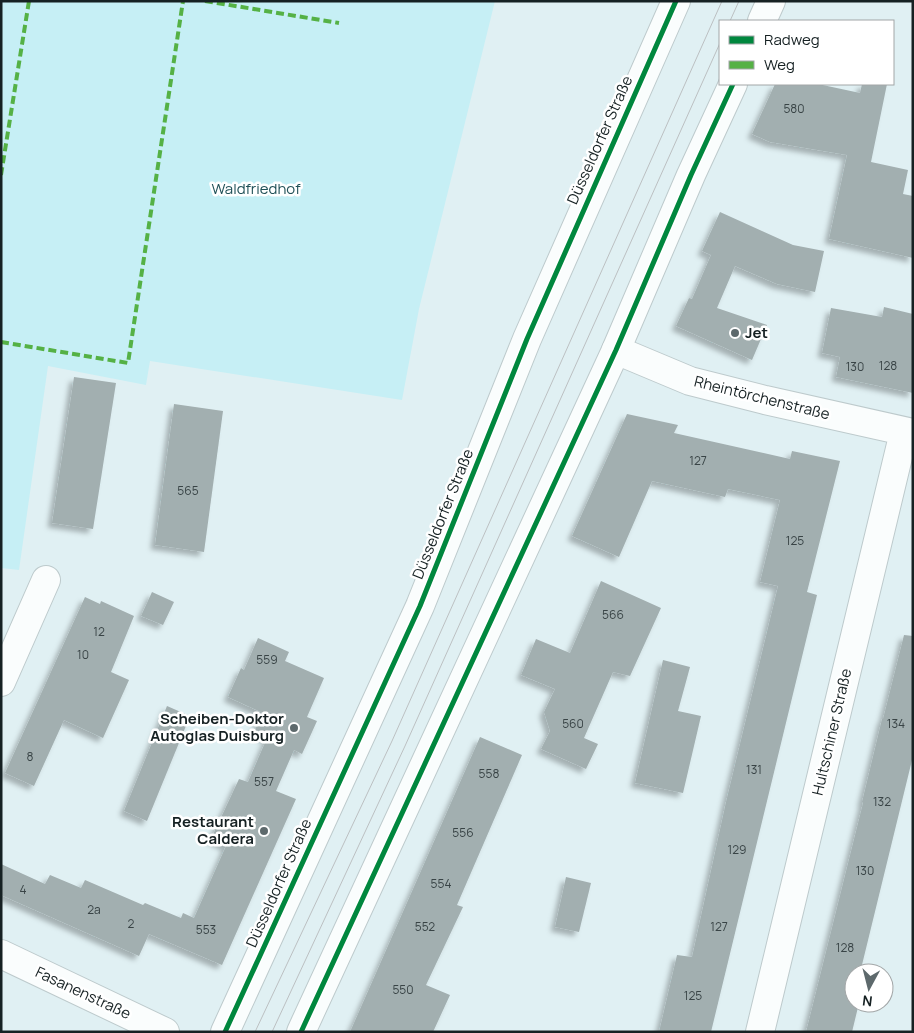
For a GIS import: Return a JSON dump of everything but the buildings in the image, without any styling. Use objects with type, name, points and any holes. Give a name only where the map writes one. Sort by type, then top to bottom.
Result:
[{"type":"main road","name":"Düsseldorfer Straße","points":[[226,1032],[420,606],[530,331],[676,1]]},
{"type":"main road","points":[[762,20],[771,1]]},
{"type":"main road","points":[[301,1032],[616,350],[691,175],[733,85]]},
{"type":"main road","name":"Rheintörchenstraße","points":[[616,350],[690,381],[908,433]]},
{"type":"main road","name":"Hultschiner Straße","points":[[760,1032],[908,433]]},
{"type":"main road","points":[[1,682],[46,580]]},
{"type":"main road","name":"Fasanenstraße","points":[[1,954],[165,1032]]},
{"type":"green space","name":"Waldfriedhof","points":[[1,1],[495,1],[419,309],[402,400],[150,361],[146,385],[48,366],[19,570],[1,568]]},
{"type":"tram line","points":[[255,1032],[392,741],[722,1]]},
{"type":"tram line","points":[[730,20],[739,1]]},
{"type":"tram line","points":[[272,1032],[405,746],[719,45]]},
{"type":"marked path","points":[[1,175],[29,1]]},
{"type":"marked path","points":[[1,342],[128,363],[183,1]]},
{"type":"marked path","points":[[205,1],[339,23]]},
{"type":"cycle path","points":[[225,1032],[420,606],[527,339],[676,1]]},
{"type":"cycle path","points":[[301,1032],[616,350],[691,175],[733,85]]},
{"type":"place","name":"Jet","points":[[735,333]]},
{"type":"place","name":"Scheiben-Doktor Autoglas Duisburg","points":[[294,728]]},
{"type":"place","name":"Restaurant Caldera","points":[[264,831]]}]
